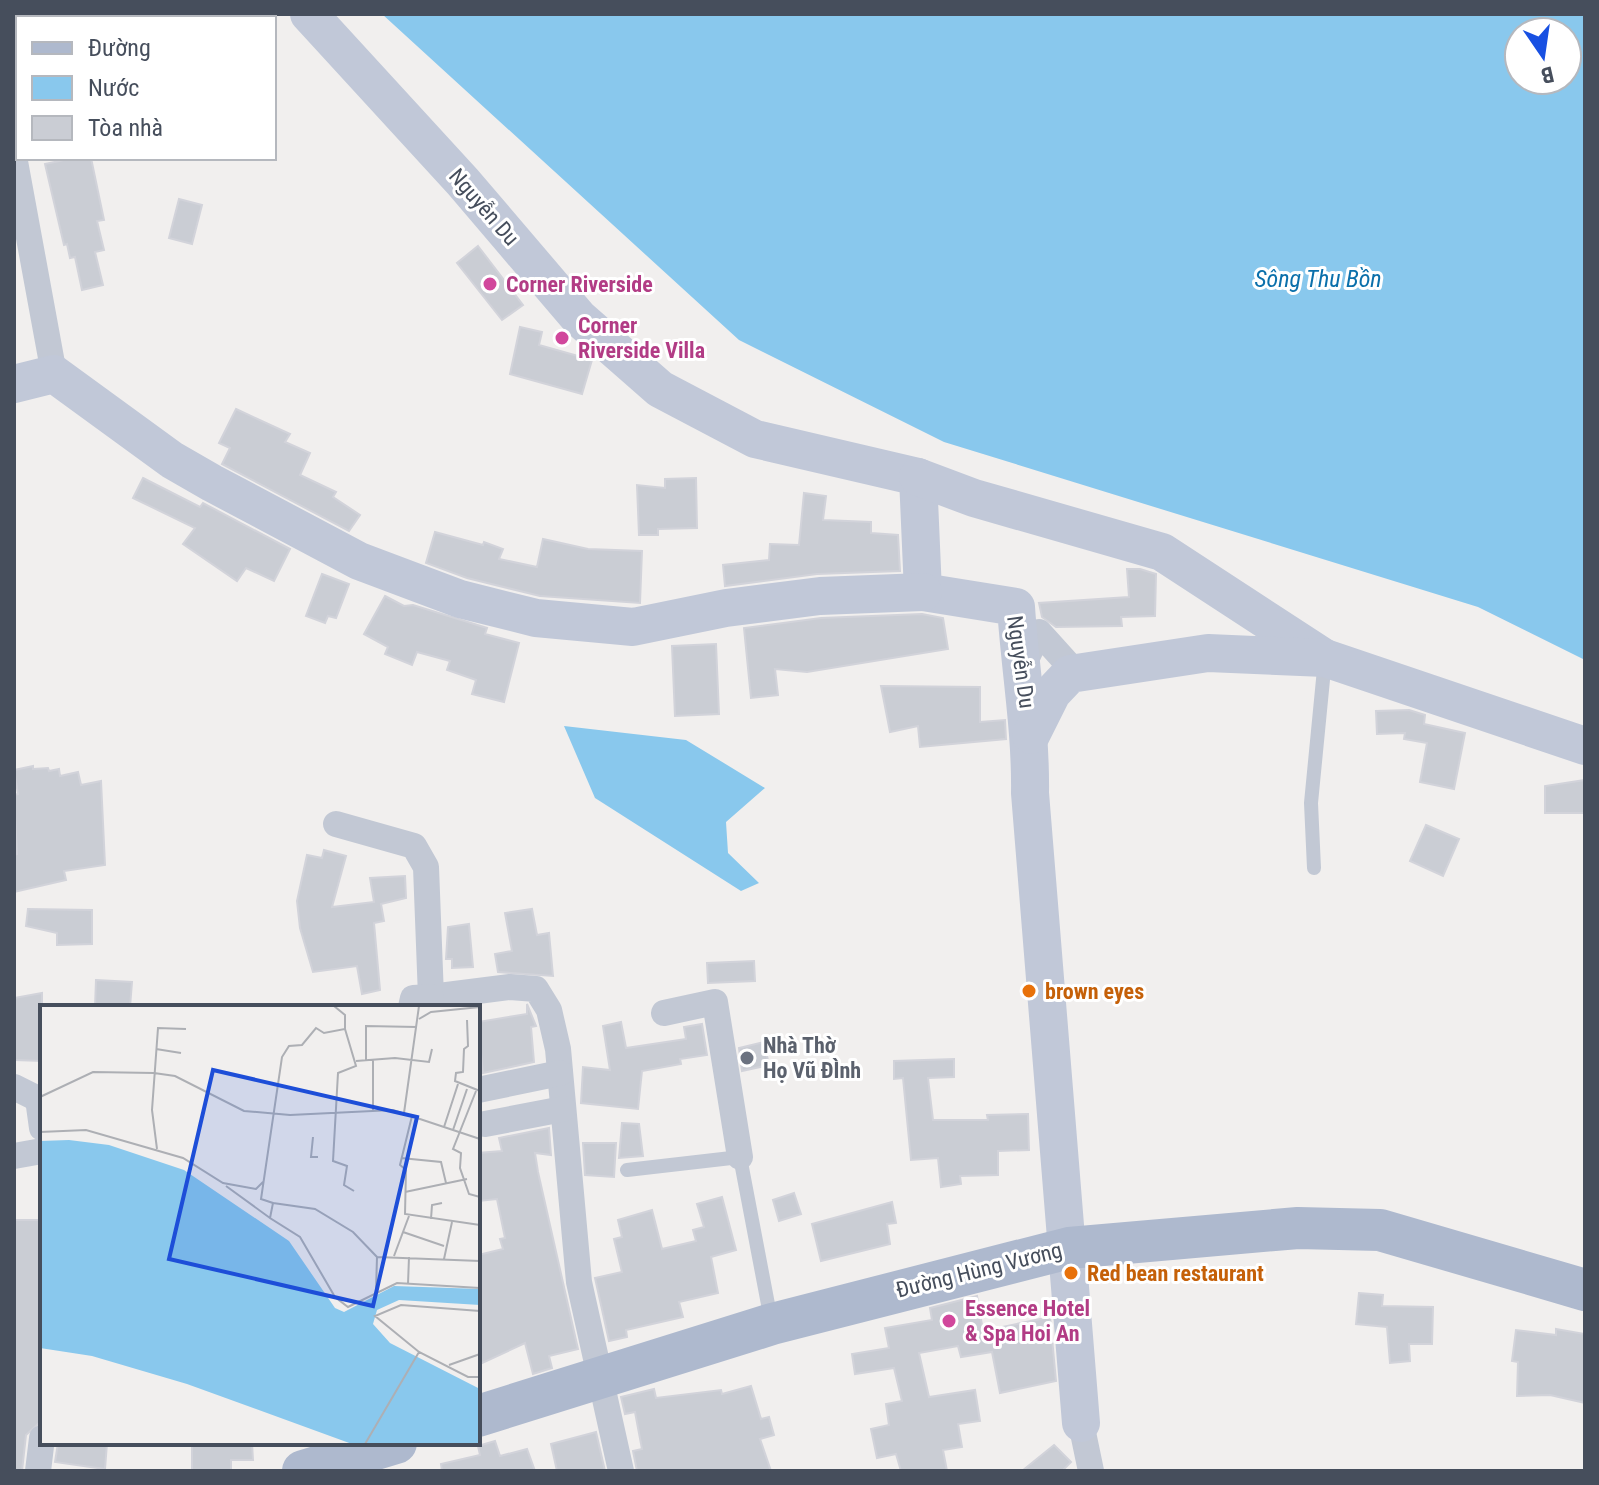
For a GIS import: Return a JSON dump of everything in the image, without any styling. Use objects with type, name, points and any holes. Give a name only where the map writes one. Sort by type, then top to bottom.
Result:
[{"type":"main road","name":"Đường Hùng Vương","points":[[480,1415],[772,1324],[1069,1248],[1298,1228],[1380,1230],[1585,1290]]},
{"type":"main road","points":[[327,1468],[390,1445]]},
{"type":"street","name":"Nguyễn Du","points":[[309,14],[463,182],[579,318],[660,389],[755,439],[918,477],[974,498],[1162,552],[1325,658]]},
{"type":"street","points":[[14,156],[54,374],[172,460],[212,483],[359,561],[460,599],[536,618],[633,627],[726,608],[820,596],[923,592],[918,477]]},
{"type":"street","points":[[14,384],[54,374]]},
{"type":"street","name":"Nguyễn Du","points":[[923,592],[1016,607],[1020,670],[1031,735],[1030,793],[1081,1423]]},
{"type":"street","points":[[1020,670],[1039,632],[1076,673]]},
{"type":"street","points":[[1031,735],[1052,693],[1070,674],[1208,653],[1325,658],[1585,746]]},
{"type":"street","points":[[336,824],[414,846],[422,854],[426,867],[421,1002],[510,987],[536,989],[549,1010],[560,1073],[579,1282],[621,1471]]},
{"type":"street","points":[[664,1013],[715,1002],[740,1157]]},
{"type":"street","points":[[480,1090],[560,1073]]},
{"type":"street","points":[[14,1087],[38,1099],[40,1114]]},
{"type":"street","points":[[485,1124],[563,1109]]},
{"type":"street","points":[[14,1156],[40,1151]]},
{"type":"street","points":[[1081,1423],[1091,1471]]},
{"type":"street","points":[[38,1471],[41,1445]]},
{"type":"lane","points":[[1314,868],[1311,803],[1325,658]]},
{"type":"lane","points":[[627,1170],[740,1157],[772,1324]]},
{"type":"water","name":"Sông Thu Bồn","points":[[382,14],[1585,14],[1585,660],[1478,607],[944,442],[739,340]]},
{"type":"water","points":[[564,726],[686,740],[765,788],[726,822],[728,853],[759,883],[741,891],[595,798]]},
{"type":"building","points":[[91,160],[104,220],[97,221],[104,250],[95,252],[103,285],[82,290],[75,257],[70,258],[67,244],[64,245],[45,164]]},
{"type":"building","points":[[179,199],[202,205],[192,244],[169,238]]},
{"type":"building","name":"Corner Riverside","points":[[478,246],[523,305],[502,320],[457,263]]},
{"type":"building","points":[[520,327],[542,332],[539,345],[592,360],[582,394],[510,374]]},
{"type":"building","points":[[236,409],[290,434],[285,442],[310,453],[300,475],[336,492],[333,497],[360,515],[349,531],[222,464],[230,448],[219,443]]},
{"type":"building","points":[[143,478],[200,507],[203,503],[290,549],[274,581],[246,568],[237,581],[183,544],[195,528],[133,498]]},
{"type":"building","points":[[696,478],[697,528],[658,529],[658,535],[639,535],[637,485],[665,488],[665,479]]},
{"type":"building","points":[[804,493],[826,496],[823,520],[871,522],[871,533],[898,535],[900,571],[817,574],[725,586],[723,565],[769,560],[770,544],[799,545]]},
{"type":"building","points":[[435,532],[483,545],[484,542],[503,549],[499,559],[537,567],[543,539],[588,549],[642,551],[640,603],[540,596],[467,578],[426,563]]},
{"type":"building","points":[[1127,569],[1156,574],[1155,616],[1121,617],[1122,626],[1056,627],[1042,617],[1039,603],[1129,597]]},
{"type":"building","points":[[322,574],[349,584],[336,618],[328,616],[325,623],[306,616]]},
{"type":"building","points":[[385,596],[404,606],[413,605],[487,628],[485,634],[519,643],[504,702],[472,694],[476,680],[447,670],[450,661],[417,652],[412,665],[385,654],[388,647],[364,634]]},
{"type":"building","points":[[922,614],[943,618],[948,649],[807,672],[775,669],[778,695],[751,698],[744,628],[821,618]]},
{"type":"building","points":[[716,644],[719,714],[675,716],[672,646]]},
{"type":"building","points":[[881,686],[980,687],[980,722],[1005,720],[1006,739],[920,747],[918,726],[890,732]]},
{"type":"building","points":[[1409,710],[1425,715],[1424,724],[1465,733],[1454,789],[1420,782],[1427,743],[1404,739],[1405,733],[1377,734],[1376,711]]},
{"type":"building","points":[[33,766],[33,769],[48,768],[49,771],[59,769],[60,776],[78,772],[81,785],[101,781],[105,865],[64,871],[66,880],[14,892],[14,855],[17,854],[14,795],[18,794],[14,770]]},
{"type":"building","points":[[1585,780],[1585,813],[1545,813],[1545,786]]},
{"type":"building","points":[[1426,825],[1459,839],[1443,876],[1410,861]]},
{"type":"building","points":[[324,850],[346,856],[332,907],[374,902],[370,878],[405,876],[406,898],[381,904],[384,921],[374,923],[380,990],[362,994],[357,966],[313,972],[300,928],[297,901],[307,855],[322,858]]},
{"type":"building","points":[[28,909],[92,910],[92,944],[57,945],[57,933],[26,926]]},
{"type":"building","points":[[532,909],[537,935],[549,933],[553,976],[498,972],[495,954],[512,951],[505,913]]},
{"type":"building","points":[[469,924],[473,967],[452,968],[452,959],[446,959],[448,927]]},
{"type":"building","points":[[754,961],[755,981],[708,983],[707,963]]},
{"type":"building","points":[[96,980],[132,982],[130,1005],[95,1005]]},
{"type":"building","points":[[42,993],[40,1061],[15,1060],[14,998]]},
{"type":"building","points":[[527,1004],[536,1026],[531,1027],[534,1062],[483,1073],[480,1022],[527,1014]]},
{"type":"building","points":[[621,1022],[626,1048],[686,1039],[684,1027],[702,1024],[707,1055],[680,1059],[681,1064],[642,1071],[638,1109],[581,1103],[583,1067],[610,1070],[603,1026]]},
{"type":"building","name":"Nhà Thờ Họ Vũ ĐÌnh","points":[[764,1042],[769,1065],[742,1071],[739,1048]]},
{"type":"building","points":[[954,1059],[954,1077],[928,1078],[933,1120],[988,1120],[987,1115],[1028,1114],[1029,1150],[998,1151],[998,1175],[960,1176],[961,1184],[941,1187],[938,1158],[911,1160],[903,1078],[894,1079],[894,1061]]},
{"type":"building","points":[[622,1123],[639,1124],[643,1156],[619,1158]]},
{"type":"building","points":[[549,1128],[551,1155],[535,1153],[578,1349],[549,1356],[552,1368],[533,1374],[525,1343],[480,1364],[480,1255],[503,1249],[500,1239],[505,1238],[497,1199],[480,1201],[480,1153],[502,1151],[499,1138]]},
{"type":"building","points":[[583,1143],[616,1143],[614,1177],[585,1175]]},
{"type":"building","points":[[794,1193],[801,1214],[779,1221],[773,1200]]},
{"type":"building","points":[[722,1197],[736,1250],[711,1257],[718,1293],[679,1302],[683,1317],[626,1330],[627,1337],[609,1341],[595,1278],[622,1272],[614,1239],[622,1237],[618,1220],[652,1210],[662,1249],[696,1241],[693,1230],[704,1227],[697,1204]]},
{"type":"building","points":[[892,1202],[896,1223],[887,1224],[890,1244],[821,1261],[812,1224]]},
{"type":"building","points":[[14,1220],[39,1220],[40,1416],[39,1423],[26,1435],[22,1471],[14,1471]]},
{"type":"building","points":[[1359,1293],[1383,1295],[1382,1306],[1433,1307],[1432,1344],[1409,1344],[1410,1361],[1390,1363],[1387,1327],[1356,1324]]},
{"type":"building","points":[[977,1296],[983,1331],[1050,1317],[1056,1381],[1000,1393],[992,1352],[961,1357],[958,1346],[919,1353],[929,1397],[975,1390],[980,1421],[958,1424],[962,1447],[943,1450],[947,1471],[901,1471],[896,1454],[877,1458],[871,1429],[889,1425],[886,1404],[902,1401],[894,1368],[855,1374],[852,1354],[889,1348],[885,1328],[932,1320],[930,1308]]},
{"type":"building","points":[[1556,1329],[1585,1334],[1585,1403],[1550,1395],[1517,1396],[1518,1362],[1512,1361],[1516,1330],[1556,1335]]},
{"type":"building","points":[[751,1386],[761,1419],[769,1417],[774,1435],[760,1439],[771,1471],[637,1471],[633,1451],[642,1449],[635,1412],[625,1414],[621,1397],[654,1389],[656,1398],[721,1390],[722,1394]]},
{"type":"building","points":[[596,1432],[605,1471],[557,1471],[551,1444]]},
{"type":"building","points":[[495,1441],[500,1456],[527,1449],[535,1471],[442,1471],[441,1464],[480,1455],[478,1446]]},
{"type":"building","points":[[58,1445],[107,1445],[105,1469],[55,1462]]},
{"type":"building","points":[[192,1445],[252,1445],[253,1460],[231,1460],[231,1471],[192,1470]]},
{"type":"building","points":[[1054,1445],[1071,1462],[1062,1471],[1022,1471]]},
{"type":"place","name":"Corner Riverside","points":[[490,284]]},
{"type":"place","name":"Corner Riverside Villa","points":[[562,338]]},
{"type":"place","name":"brown eyes","points":[[1029,991]]},
{"type":"place","name":"Nhà Thờ Họ Vũ ĐÌnh","points":[[747,1058]]},
{"type":"place","name":"Red bean restaurant","points":[[1071,1273]]},
{"type":"place","name":"Essence Hotel & Spa Hoi An","points":[[949,1321]]}]
